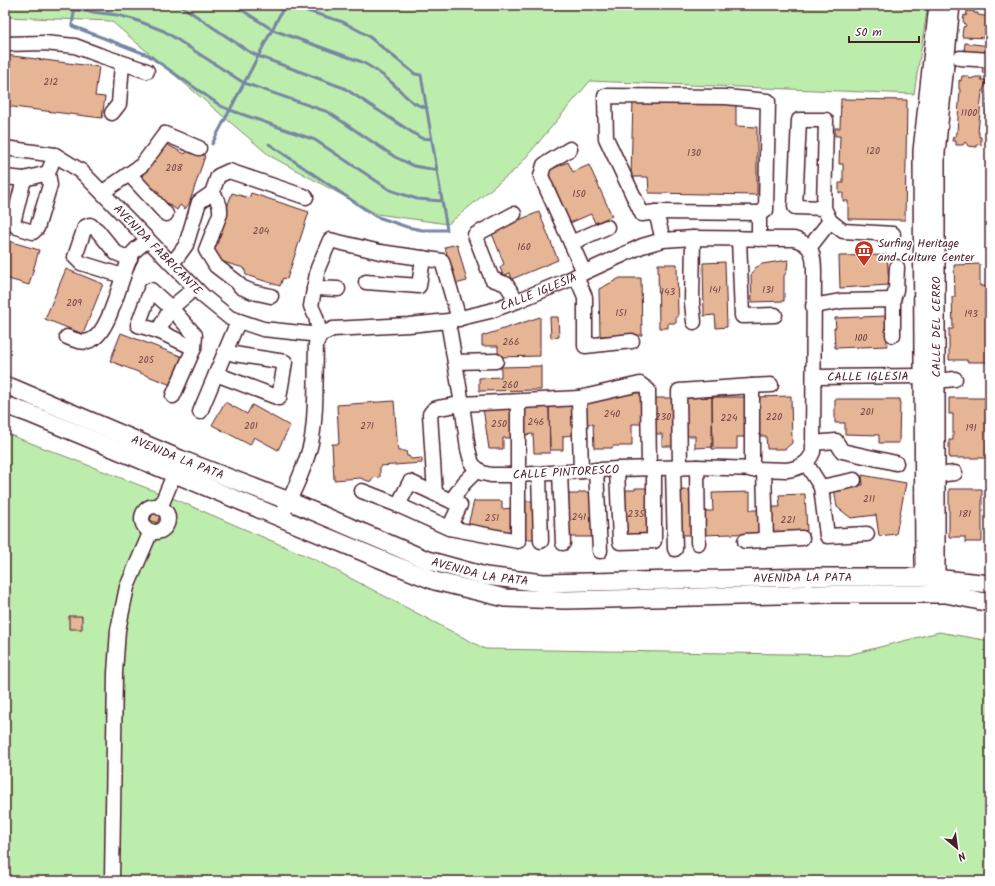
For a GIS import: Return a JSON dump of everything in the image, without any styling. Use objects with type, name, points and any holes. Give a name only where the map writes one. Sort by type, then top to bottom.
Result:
[{"type":"main road","name":"CALLE DEL CERRO","points":[[930,577],[936,475],[929,378],[922,151],[938,5]]},
{"type":"main road","name":"CALLE DEL CERRO","points":[[930,577],[924,562],[936,153],[951,5]]},
{"type":"main road","name":"AVENIDA LA PATA","points":[[5,386],[13,388],[281,518],[435,581],[505,598],[564,600],[827,594],[946,594],[990,603]]},
{"type":"main road","name":"AVENIDA LA PATA","points":[[5,405],[177,467],[289,501],[427,560],[485,576],[536,582],[808,577],[930,577],[990,584]]},
{"type":"main road","points":[[930,577],[946,594]]},
{"type":"street","points":[[5,44],[44,43],[75,46],[147,71]]},
{"type":"street","points":[[960,58],[990,60]]},
{"type":"street","points":[[112,113],[119,104],[122,63]]},
{"type":"street","points":[[606,96],[726,97],[768,101],[766,210],[759,213],[656,212],[642,214],[606,138],[606,96]]},
{"type":"street","points":[[824,208],[796,207],[799,120],[826,120],[824,208],[830,221],[843,231],[893,234]]},
{"type":"street","points":[[103,192],[142,165],[165,134],[199,148]]},
{"type":"street","name":"AVENIDA FABRICANTE","points":[[5,148],[55,155],[81,171],[203,296],[230,318],[263,329],[320,335]]},
{"type":"street","points":[[570,149],[544,165],[542,176],[571,243],[580,274],[585,297],[585,346],[632,341]]},
{"type":"street","points":[[24,179],[13,223],[17,227],[33,232],[37,228],[50,185],[48,173],[55,155]]},
{"type":"street","points":[[171,263],[186,245],[200,202],[212,193],[218,176],[229,171],[306,197]]},
{"type":"street","points":[[5,177],[24,179],[48,173]]},
{"type":"street","points":[[129,174],[166,214]]},
{"type":"street","points":[[212,193],[218,200],[220,214],[206,250],[210,260],[241,287],[253,292],[271,296]]},
{"type":"street","points":[[656,212],[663,240]]},
{"type":"street","points":[[759,213],[759,239]]},
{"type":"street","points":[[514,214],[475,235],[492,279],[506,284],[517,301]]},
{"type":"street","points":[[809,248],[830,221]]},
{"type":"street","points":[[123,276],[81,263],[75,257],[85,227],[90,225],[97,230],[116,253],[130,260]]},
{"type":"street","points":[[571,243],[607,227]]},
{"type":"street","name":"CALLE IGLESIA","points":[[320,335],[333,329],[409,325],[453,320],[490,311],[517,301],[642,246],[663,240],[693,238],[794,239],[809,248],[812,252],[814,264],[813,452],[806,463]]},
{"type":"street","points":[[693,238],[692,303],[694,322]]},
{"type":"street","points":[[739,238],[742,316],[775,315]]},
{"type":"street","points":[[67,337],[79,342],[91,340],[100,333],[133,253],[148,240]]},
{"type":"street","points":[[281,518],[305,462],[312,440],[316,344],[320,335],[316,317],[311,306],[318,268],[330,240],[380,252],[442,261],[453,320],[455,362],[470,456],[472,464],[477,470],[464,483],[451,501]]},
{"type":"street","points":[[366,282],[419,286],[423,258]]},
{"type":"street","points":[[893,335],[893,300],[896,290],[897,267]]},
{"type":"street","points":[[158,331],[171,308],[195,288]]},
{"type":"street","points":[[314,288],[338,289]]},
{"type":"street","points":[[173,396],[194,348],[195,335],[171,308],[151,290],[138,324],[158,331],[194,348]]},
{"type":"street","points":[[813,306],[842,301],[893,300]]},
{"type":"street","points":[[200,412],[239,321]]},
{"type":"street","points":[[216,374],[279,398],[285,362],[234,354],[226,351]]},
{"type":"street","points":[[455,362],[496,361]]},
{"type":"street","name":"CALLE IGLESIA","points":[[814,378],[954,379]]},
{"type":"street","points":[[435,494],[430,414],[434,409],[462,404],[579,398],[640,384],[648,390],[654,541],[620,542],[617,469]]},
{"type":"street","points":[[675,549],[679,391],[771,385]]},
{"type":"street","points":[[752,386],[758,470],[766,540]]},
{"type":"street","points":[[579,398],[580,471]]},
{"type":"street","points":[[362,491],[450,528],[518,541],[518,402]]},
{"type":"street","points":[[813,443],[836,441],[842,451],[896,463]]},
{"type":"street","points":[[806,463],[821,487],[827,536],[867,534]]},
{"type":"street","name":"CALLE PINTORESCO","points":[[477,470],[491,475],[518,475],[617,469],[697,467],[758,470],[797,469],[806,463]]},
{"type":"street","points":[[112,881],[115,673],[118,630],[127,587],[151,531],[144,526],[144,513],[150,508],[160,508],[177,467]]},
{"type":"street","points":[[697,467],[698,543]]},
{"type":"street","points":[[596,470],[600,551]]},
{"type":"street","points":[[560,473],[563,543]]},
{"type":"street","points":[[936,475],[955,473]]},
{"type":"street","points":[[540,474],[542,541]]},
{"type":"street","points":[[821,487],[854,480]]},
{"type":"street","points":[[398,505],[410,482],[460,505],[450,528]]},
{"type":"street","points":[[745,541],[802,538]]},
{"type":"green space","points":[[5,5],[928,5],[914,94],[590,81],[517,168],[448,224],[377,214],[270,156],[111,21],[5,17]]},
{"type":"green space","points":[[5,433],[170,497],[316,560],[485,649],[848,655],[939,632],[990,641],[990,881],[5,881]]},
{"type":"building","points":[[967,11],[974,11],[974,13],[978,13],[978,15],[990,17],[990,38],[962,37],[963,27],[966,26],[963,21],[964,15],[966,16]]},
{"type":"building","points":[[965,43],[990,46],[990,54],[964,52]]},
{"type":"building","points":[[5,55],[99,67],[95,96],[105,97],[102,118],[5,106]]},
{"type":"building","points":[[983,65],[990,66],[990,74],[982,73]]},
{"type":"building","points":[[962,76],[968,76],[970,79],[982,77],[981,80],[986,80],[985,87],[982,92],[978,132],[979,137],[981,137],[981,145],[977,144],[977,147],[968,146],[965,142],[963,145],[956,145],[956,141],[952,141],[957,132],[960,89],[959,80],[961,81]]},
{"type":"building","points":[[990,76],[990,102],[987,102]]},
{"type":"building","points":[[633,99],[736,100],[736,126],[757,127],[757,195],[649,193],[648,177],[631,177]]},
{"type":"building","points":[[841,99],[907,100],[905,220],[848,219],[848,201],[843,201],[843,193],[839,193],[839,183],[843,183],[843,164],[839,164],[840,136],[835,136],[835,128],[840,128]]},
{"type":"building","points":[[987,104],[990,104],[990,130],[985,130]]},
{"type":"building","points":[[166,144],[185,154],[190,148],[205,156],[189,204],[185,209],[180,205],[177,210],[157,196],[159,192],[140,179],[162,145]]},
{"type":"building","points":[[568,162],[573,172],[589,165],[612,216],[595,223],[591,214],[570,223],[547,171]]},
{"type":"building","points":[[232,193],[249,198],[251,193],[309,212],[287,279],[283,278],[280,286],[246,275],[244,268],[220,261],[213,248]]},
{"type":"building","points":[[539,212],[558,260],[512,279],[510,273],[503,276],[500,267],[504,264],[491,231]]},
{"type":"building","points":[[5,240],[39,250],[29,285],[5,278]]},
{"type":"building","points":[[457,244],[467,281],[455,284],[445,247]]},
{"type":"building","name":"Surfing Heritage and Culture Center","points":[[887,255],[889,285],[840,288],[839,256]]},
{"type":"building","points":[[788,260],[787,271],[784,276],[784,301],[752,302],[751,276],[755,268],[762,264]]},
{"type":"building","points":[[725,262],[727,327],[716,328],[715,315],[704,316],[703,263]]},
{"type":"building","points":[[658,264],[677,264],[678,317],[676,317],[676,323],[668,323],[668,328],[659,328]]},
{"type":"building","points":[[980,264],[980,286],[990,286],[990,362],[949,360],[949,329],[953,329],[952,297],[955,297],[954,265]]},
{"type":"building","points":[[66,269],[103,284],[83,334],[45,319]]},
{"type":"building","points":[[620,278],[641,278],[642,335],[600,336],[599,289]]},
{"type":"building","points":[[886,316],[887,346],[835,348],[835,318]]},
{"type":"building","points":[[540,317],[540,356],[498,357],[498,346],[482,346],[482,336]]},
{"type":"building","points":[[550,317],[558,317],[559,337],[551,338]]},
{"type":"building","points":[[121,333],[183,357],[171,385],[110,361]]},
{"type":"building","points":[[541,366],[541,390],[479,391],[479,378],[501,377],[501,367]]},
{"type":"building","points":[[637,391],[641,394],[642,424],[632,424],[632,446],[594,448],[593,424],[583,424],[583,403]]},
{"type":"building","points":[[791,396],[792,443],[785,449],[767,449],[766,436],[757,436],[756,397]]},
{"type":"building","points":[[712,397],[746,397],[747,437],[737,437],[737,449],[712,449]]},
{"type":"building","points":[[712,397],[713,447],[695,448],[695,436],[685,436],[684,398]]},
{"type":"building","points":[[652,398],[676,398],[675,446],[662,446],[662,434],[651,434]]},
{"type":"building","points":[[949,398],[990,398],[990,458],[949,458],[949,440],[953,440],[953,414],[949,414]]},
{"type":"building","points":[[835,399],[900,399],[899,443],[879,443],[879,435],[845,434],[845,423],[835,423]]},
{"type":"building","points":[[394,401],[398,451],[406,451],[407,456],[411,459],[422,458],[422,463],[380,466],[380,477],[373,478],[371,482],[360,478],[334,480],[332,444],[339,444],[337,405]]},
{"type":"building","points":[[225,402],[247,414],[252,405],[290,426],[278,450],[254,437],[250,445],[212,425]]},
{"type":"building","points":[[573,406],[574,435],[563,436],[563,450],[550,450],[549,407]]},
{"type":"building","points":[[549,407],[550,453],[534,453],[533,434],[523,435],[522,408]]},
{"type":"building","points":[[483,408],[513,408],[514,438],[503,438],[503,449],[489,449]]},
{"type":"building","points":[[862,475],[906,483],[896,534],[879,536],[876,515],[851,518],[837,507],[834,488],[863,485]]},
{"type":"building","points":[[635,488],[649,488],[649,536],[622,536],[622,490],[635,490]]},
{"type":"building","points":[[949,489],[982,489],[982,542],[965,542],[965,537],[949,537]]},
{"type":"building","points":[[679,490],[692,490],[692,535],[679,535]]},
{"type":"building","points":[[580,492],[592,492],[592,537],[567,537],[566,494],[578,494]]},
{"type":"building","points":[[750,492],[750,510],[760,510],[761,533],[702,535],[702,511],[713,511],[712,493]]},
{"type":"building","points":[[805,494],[807,531],[771,532],[770,507],[780,507],[779,495]]},
{"type":"building","points":[[474,501],[502,501],[502,509],[513,508],[514,532],[509,535],[468,525]]},
{"type":"building","points":[[522,501],[535,501],[535,539],[523,539]]},
{"type":"building","points":[[153,513],[160,516],[157,523],[150,520]]},
{"type":"building","points":[[69,616],[82,616],[82,629],[69,629]]},
{"type":"waterway","points":[[47,5],[117,15],[133,19],[164,31],[244,83],[328,112],[395,157],[414,166],[437,170]]},
{"type":"waterway","points":[[75,5],[72,26],[148,55],[221,106],[315,140],[390,190],[417,199],[442,201]]},
{"type":"waterway","points":[[180,5],[248,51],[344,88],[421,138],[432,139]]},
{"type":"waterway","points":[[234,5],[273,30],[362,62],[384,76],[411,101],[427,108]]},
{"type":"waterway","points":[[212,144],[285,5]]},
{"type":"waterway","points":[[269,144],[375,216],[407,227],[422,230],[447,230],[421,75],[415,74],[367,35],[343,22],[288,5]]},
{"type":"place","name":"Surfing Heritage and Culture Center","points":[[864,267]]}]
